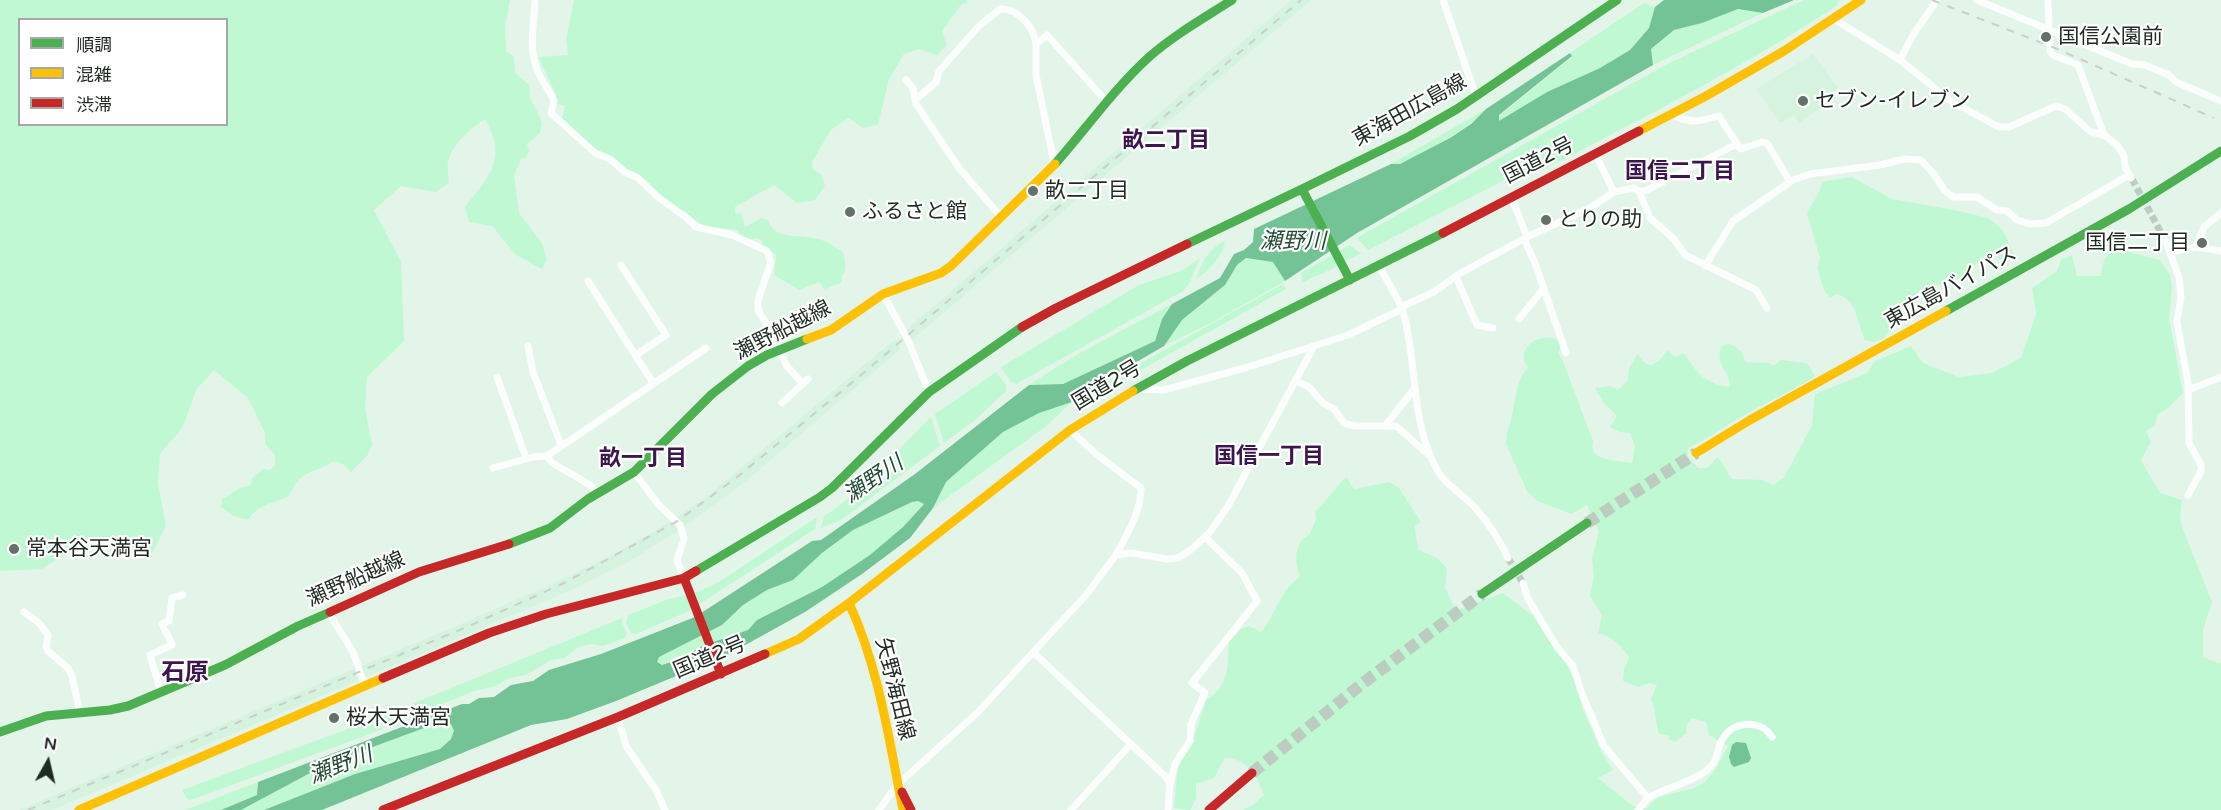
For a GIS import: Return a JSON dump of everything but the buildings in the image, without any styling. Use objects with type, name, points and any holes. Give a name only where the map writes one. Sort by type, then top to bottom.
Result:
[{"type":"main road","name":"瀬野船越線","points":[[0,732],[46,716],[128,706],[225,665],[278,635],[419,572],[539,534],[564,519],[598,492],[634,472],[712,394],[756,361],[831,330],[883,294],[941,273],[963,256],[1056,163],[1106,101],[1149,57],[1181,32],[1232,0]]},
{"type":"main road","name":"東海田広島線","points":[[79,810],[501,629],[546,614],[684,578],[832,488],[929,392],[1021,328],[1056,308],[1303,191],[1410,136],[1457,110],[1617,0]]},
{"type":"main road","name":"国道2号","points":[[383,810],[618,717],[799,639],[849,603],[1070,430],[1136,389],[1671,114],[1784,51],[1861,0]]},
{"type":"main road","name":"東広島バイパス","points":[[1696,453],[1803,390],[2129,209],[2221,151]]},
{"type":"main road","points":[[1303,191],[1350,280]]},
{"type":"main road","points":[[1482,594],[1587,523]]},
{"type":"main road","points":[[684,578],[721,674]]},
{"type":"main road","name":"矢野海田線","points":[[849,603],[874,669],[884,708],[903,810]]},
{"type":"main road","points":[[1212,807],[1252,773]]},
{"type":"main road","name":"矢野海田線","points":[[897,785],[911,810]]},
{"type":"street","points":[[535,0],[533,52],[538,71],[554,101],[551,113],[595,153],[610,159],[625,172],[638,178],[696,227],[732,235],[767,251],[771,262],[757,305],[786,365],[805,381],[782,403]]},
{"type":"street","points":[[1443,0],[1476,96]]},
{"type":"street","points":[[1900,60],[1913,35],[1937,0]]},
{"type":"street","points":[[1977,0],[2132,64],[2145,65],[2169,75],[2176,82],[2221,101]]},
{"type":"street","points":[[2048,0],[2050,51],[2053,55],[2078,65],[2104,135]]},
{"type":"street","points":[[915,100],[936,82],[939,71],[979,26],[1000,9],[1011,11],[1026,22],[1035,38],[1036,75],[1053,158],[1056,163]]},
{"type":"street","points":[[1705,266],[1733,221],[1802,175],[1880,165],[1904,159],[1922,160],[1934,173],[1945,191],[1953,197],[1977,197],[1997,210],[2007,212],[2017,220],[2030,224],[2046,223],[2131,177],[2125,167],[2124,156],[2117,145],[2104,135],[2091,132],[2065,109],[2056,106],[2009,127],[1999,127],[1952,102],[1900,60],[1834,19]]},
{"type":"street","points":[[1036,44],[1047,36],[1106,101]]},
{"type":"street","points":[[906,80],[913,88],[916,104],[959,168],[1001,218]]},
{"type":"street","points":[[1671,114],[1684,121],[1699,122],[1719,116],[1741,149],[1762,142],[1767,143],[1790,182]]},
{"type":"street","points":[[1136,389],[1164,390],[1248,367],[1348,335],[1434,292],[1525,238],[1590,208],[1614,192],[1634,189],[1645,191],[1737,144]]},
{"type":"street","points":[[1595,153],[1614,192]]},
{"type":"street","points":[[1639,191],[1654,223],[1674,239],[1684,255],[1756,290],[1767,308]]},
{"type":"street","points":[[1511,196],[1566,353]]},
{"type":"street","points":[[2196,247],[2204,227],[2221,213]]},
{"type":"street","points":[[2165,240],[2179,277],[2181,297],[2177,322],[2188,390],[2189,443],[2201,465],[2201,471],[2188,495]]},
{"type":"street","points":[[2171,252],[2196,247],[2221,251]]},
{"type":"street","points":[[621,265],[666,335],[636,355]]},
{"type":"street","points":[[1379,266],[1401,308],[1422,428],[1431,457],[1445,482],[1467,499],[1496,536],[1508,558]]},
{"type":"street","points":[[1456,277],[1477,325],[1493,328]]},
{"type":"street","points":[[588,281],[653,383]]},
{"type":"street","points":[[1519,319],[1544,288]]},
{"type":"street","points":[[883,294],[908,339],[929,392]]},
{"type":"street","points":[[528,346],[533,372],[561,445]]},
{"type":"street","points":[[1116,555],[1131,553],[1167,559],[1178,558],[1205,537],[1228,506],[1314,346]]},
{"type":"street","points":[[493,468],[526,458],[547,456],[706,348]]},
{"type":"street","points":[[497,377],[526,458]]},
{"type":"street","points":[[2188,390],[2221,377]]},
{"type":"street","points":[[1296,381],[1309,387],[1323,403],[1334,409],[1344,423],[1355,426],[1396,426],[1431,457]]},
{"type":"street","points":[[1385,426],[1415,388]]},
{"type":"street","points":[[879,810],[897,785],[977,713],[1086,596],[1116,555],[1132,524],[1141,497],[1141,488],[1096,454],[1070,430]]},
{"type":"street","points":[[547,456],[556,466],[598,492]]},
{"type":"street","points":[[634,472],[658,504],[680,525],[684,539],[677,560],[684,578]]},
{"type":"street","points":[[1168,810],[1170,784],[1175,764],[1190,741],[1191,724],[1205,693],[1192,683],[1257,601],[1242,573],[1205,537]]},
{"type":"street","points":[[1523,583],[1528,599],[1557,647],[1573,666],[1604,746],[1648,798]]},
{"type":"street","points":[[161,692],[150,655],[172,645],[170,635],[164,630],[162,624],[169,621],[172,598],[183,595]]},
{"type":"street","points":[[24,612],[39,622],[48,635],[46,647],[48,651],[68,669],[72,676],[80,713]]},
{"type":"street","points":[[329,613],[353,652],[365,686]]},
{"type":"street","points":[[1033,652],[1170,784]]},
{"type":"street","points":[[618,717],[626,746],[656,790],[665,810]]},
{"type":"street","points":[[1638,810],[1648,798],[1666,788],[1692,780],[1708,769],[1718,756],[1724,737],[1731,730],[1752,724],[1761,726],[1772,737]]},
{"type":"street","points":[[1071,810],[1131,744]]},
{"type":"shaded area","points":[[0,0],[510,0],[505,28],[506,51],[514,57],[515,73],[529,85],[530,98],[542,124],[540,133],[527,144],[529,151],[526,158],[521,159],[514,175],[519,213],[542,243],[547,260],[542,269],[516,255],[492,226],[469,222],[465,207],[488,176],[495,156],[492,133],[485,119],[455,146],[448,164],[449,183],[436,192],[401,186],[374,210],[401,262],[404,341],[367,377],[365,408],[372,444],[367,456],[351,472],[343,464],[334,461],[308,473],[298,481],[289,496],[262,507],[249,519],[231,514],[221,507],[222,499],[242,487],[250,486],[252,478],[263,469],[269,470],[275,466],[275,455],[265,444],[265,433],[248,398],[214,370],[196,390],[183,427],[160,454],[158,483],[166,526],[152,554],[89,539],[42,569],[0,571]]},
{"type":"shaded area","points":[[574,0],[967,0],[967,2],[961,5],[942,31],[947,45],[937,55],[919,49],[904,54],[889,79],[878,125],[863,128],[848,118],[831,130],[812,162],[813,169],[821,174],[825,186],[815,200],[797,203],[774,185],[735,207],[735,214],[741,213],[745,227],[761,218],[768,220],[771,227],[782,234],[821,240],[843,252],[845,268],[842,282],[825,289],[819,282],[799,290],[774,275],[776,255],[762,245],[761,240],[756,238],[748,240],[741,236],[738,230],[704,226],[594,149],[562,118],[565,106],[557,104],[556,94],[538,57],[568,55],[566,39]]},
{"type":"shaded area","points":[[1291,0],[1311,0],[906,345],[900,335]]},
{"type":"shaded area","points":[[1804,0],[1840,0],[1837,2],[1838,5],[1728,72],[1539,172],[1522,171],[1368,250],[1359,240],[1358,237],[1669,63]]},
{"type":"shaded area","points":[[1644,3],[1655,7],[1649,28],[1630,50],[1600,68],[1547,92],[1499,122],[1499,116],[1572,57],[1570,53]]},
{"type":"shaded area","points":[[1738,9],[1763,13],[1653,65],[1651,49],[1674,30],[1702,23]]},
{"type":"shaded area","points":[[1813,54],[1838,88],[1819,109],[1799,123],[1794,115],[1780,123],[1756,89]]},
{"type":"shaded area","points":[[1486,109],[1446,140],[1400,164],[1391,164]]},
{"type":"shaded area","points":[[1852,177],[1892,199],[1988,218],[2003,230],[2014,258],[2002,261],[1995,255],[1981,258],[1967,274],[1947,284],[1927,286],[1899,310],[1887,335],[1882,340],[1872,342],[1865,340],[1849,301],[1836,294],[1830,298],[1825,292],[1817,268],[1820,258],[1807,213],[1822,182]]},
{"type":"shaded area","points":[[1225,242],[1218,258],[1206,272],[1196,279],[1209,253]]},
{"type":"shaded area","points":[[1350,245],[1361,253],[1303,282],[1301,273]]},
{"type":"shaded area","points":[[2121,250],[2160,260],[2170,275],[2172,287],[2169,318],[2183,393],[2168,408],[2158,414],[2155,425],[2146,431],[2151,442],[2141,460],[2160,493],[2182,500],[2180,516],[2182,527],[2212,602],[2203,630],[2203,657],[2221,664],[2221,810],[1242,810],[1253,805],[1264,795],[1258,781],[1245,764],[1225,758],[1214,778],[1196,784],[1196,799],[1190,810],[1174,808],[1177,774],[1182,757],[1195,734],[1206,700],[1219,688],[1226,675],[1229,642],[1241,629],[1249,626],[1261,632],[1266,625],[1283,595],[1300,577],[1296,559],[1298,548],[1304,538],[1309,535],[1316,519],[1315,511],[1346,477],[1354,489],[1389,482],[1399,488],[1421,522],[1415,526],[1419,550],[1437,558],[1447,568],[1445,588],[1456,610],[1503,593],[1533,616],[1565,660],[1575,682],[1583,710],[1602,753],[1613,770],[1598,778],[1633,806],[1646,809],[1658,797],[1694,788],[1705,782],[1717,767],[1728,746],[1709,735],[1706,722],[1692,718],[1686,726],[1687,733],[1674,742],[1669,739],[1668,735],[1659,734],[1651,699],[1657,685],[1649,683],[1638,687],[1623,681],[1629,657],[1616,642],[1598,633],[1602,615],[1590,596],[1594,577],[1592,559],[1599,532],[1587,505],[1571,514],[1537,501],[1527,491],[1506,444],[1518,385],[1528,368],[1524,361],[1527,347],[1542,338],[1555,338],[1560,341],[1558,352],[1593,441],[1592,448],[1595,453],[1605,459],[1632,463],[1635,446],[1630,433],[1619,432],[1610,427],[1617,416],[1603,402],[1595,388],[1610,386],[1618,390],[1628,380],[1629,369],[1637,354],[1646,364],[1652,365],[1661,359],[1667,350],[1675,357],[1684,353],[1702,376],[1714,383],[1730,387],[1728,376],[1720,359],[1721,347],[1728,343],[1740,350],[1745,362],[1769,363],[1774,366],[1781,360],[1807,363],[1815,376],[1688,448],[1688,457],[1698,468],[1707,468],[1718,457],[1732,479],[1762,480],[1773,485],[1784,478],[1812,425],[1815,394],[1867,373],[1875,361],[1911,346],[1923,363],[1959,377],[1992,373],[2021,358],[2036,314],[2032,288],[2057,271],[2061,260],[2072,255],[2077,276],[2101,276],[2108,255]]},
{"type":"shaded area","points":[[1200,258],[1189,284],[1183,291],[1016,384],[1011,382],[1001,367],[1139,285],[1183,270]]},
{"type":"shaded area","points":[[1246,258],[1273,262],[1285,281],[1213,322],[1164,346],[1182,320],[1225,285],[1237,265]]},
{"type":"shaded area","points":[[1283,284],[1286,289],[1089,399],[1087,396],[1089,392]]},
{"type":"shaded area","points":[[1172,304],[1162,319],[1155,341],[1063,384],[1029,385],[1081,353]]},
{"type":"shaded area","points":[[895,339],[901,349],[746,481],[684,527],[628,562],[567,592],[52,810],[19,810],[456,626],[614,554],[667,524],[705,498]]},
{"type":"shaded area","points":[[996,372],[1006,385],[1006,391],[974,421],[944,443],[935,414]]},
{"type":"shaded area","points":[[1072,402],[1045,427],[933,508],[946,482],[1003,432],[1039,413]]},
{"type":"shaded area","points":[[931,417],[940,446],[841,520],[821,528],[824,516],[853,495]]},
{"type":"shaded area","points":[[918,501],[924,503],[903,527],[870,556],[822,587],[757,620],[748,630],[702,646],[683,658],[662,665],[656,662],[659,657],[722,625],[743,605],[767,590],[793,580],[822,553],[853,530]]},
{"type":"shaded area","points":[[817,517],[815,529],[689,611],[636,634],[631,633],[626,623],[628,615],[666,600],[700,591],[719,582]]},
{"type":"shaded area","points":[[622,618],[627,633],[625,638],[603,646],[590,644],[578,647],[565,658],[551,660],[528,674],[507,679],[496,686],[474,691],[389,726],[385,715]]},
{"type":"shaded area","points":[[380,717],[383,729],[194,799],[188,800],[182,790]]},
{"type":"shaded area","points":[[443,721],[451,724],[454,731],[451,739],[440,749],[355,774],[264,810],[241,810],[327,764]]},
{"type":"shaded area","points":[[258,782],[257,795],[221,810],[185,810]]},
{"type":"water","name":"瀬野川","points":[[1664,0],[1794,0],[1763,13],[1738,9],[1702,23],[1674,30],[1651,49],[1653,65],[1357,233],[1285,281],[1273,262],[1246,258],[1237,265],[1225,285],[1182,320],[1164,346],[1072,402],[1039,413],[1003,432],[946,482],[933,508],[910,538],[805,612],[729,654],[567,719],[531,725],[322,810],[264,810],[355,774],[440,749],[451,739],[454,731],[451,724],[443,721],[327,764],[241,810],[221,810],[257,795],[258,782],[462,704],[469,704],[479,698],[494,697],[511,685],[533,681],[549,670],[601,654],[695,617],[812,541],[821,540],[915,474],[1029,385],[1063,384],[1155,341],[1162,319],[1172,304],[1220,278],[1234,254],[1244,250],[1253,242],[1254,229],[1391,164],[1400,164],[1450,138],[1471,124],[1486,109],[1570,53],[1572,56],[1499,115],[1499,121],[1547,92],[1600,68],[1630,50],[1649,28],[1655,7]],"holes":[[[918,501],[924,504],[903,527],[870,555],[822,587],[757,620],[748,630],[702,646],[683,658],[662,665],[657,662],[659,657],[722,625],[743,605],[767,590],[793,580],[822,553],[853,530],[912,502]]]},
{"type":"water","points":[[1736,742],[1746,743],[1751,758],[1749,762],[1734,767],[1729,757],[1732,745]]},
{"type":"tunnel","points":[[2132,179],[2165,240]]},
{"type":"tunnel","points":[[1587,523],[1696,453]]},
{"type":"tunnel","points":[[1508,558],[1523,583]]},
{"type":"tunnel","points":[[1252,773],[1363,683],[1482,594]]},
{"type":"railway","points":[[28,810],[469,626],[562,584],[676,522],[736,478],[860,376],[1301,0]]},
{"type":"railway","points":[[1932,0],[2055,48],[2214,118]]},
{"type":"traffic: fast","points":[[1055,164],[1112,96],[1149,57],[1179,34],[1232,0]]},
{"type":"traffic: fast","points":[[1350,280],[1302,189],[1410,136],[1457,109],[1617,0]]},
{"type":"traffic: fast","points":[[1946,311],[2129,209],[2221,151]]},
{"type":"traffic: fast","points":[[1187,244],[1302,189]]},
{"type":"traffic: fast","points":[[1133,391],[1187,361],[1443,233]]},
{"type":"traffic: fast","points":[[696,571],[820,497],[832,488],[929,392],[1022,327]]},
{"type":"traffic: fast","points":[[509,544],[550,528],[588,499],[634,472],[712,394],[748,366],[767,355],[807,339]]},
{"type":"traffic: fast","points":[[1482,594],[1587,523]]},
{"type":"traffic: fast","points":[[0,732],[46,716],[128,706],[225,665],[298,626],[330,612]]},
{"type":"traffic: slow","points":[[1639,131],[1784,51],[1861,0]]},
{"type":"traffic: slow","points":[[807,339],[831,330],[883,294],[941,273],[951,266],[1055,164]]},
{"type":"traffic: slow","points":[[1696,453],[1750,420],[1946,311]]},
{"type":"traffic: slow","points":[[765,654],[799,639],[849,603],[1070,430],[1133,391]]},
{"type":"traffic: slow","points":[[849,603],[876,679],[903,810]]},
{"type":"traffic: slow","points":[[79,810],[383,678]]},
{"type":"traffic: jam","points":[[1443,233],[1639,131]]},
{"type":"traffic: jam","points":[[1022,327],[1187,244]]},
{"type":"traffic: jam","points":[[330,612],[419,572],[509,544]]},
{"type":"traffic: jam","points":[[383,678],[489,633],[546,614],[684,578],[696,571]]},
{"type":"traffic: jam","points":[[684,578],[721,674]]},
{"type":"traffic: jam","points":[[383,810],[618,717],[765,654]]},
{"type":"traffic: jam","points":[[1209,810],[1252,773]]},
{"type":"traffic: jam","points":[[902,792],[911,810]]},
{"type":"place","name":"国信公園前","points":[[2046,37]]},
{"type":"place","name":"セブン-イレブン","points":[[1803,101]]},
{"type":"place","name":"畝二丁目","points":[[1033,191]]},
{"type":"place","name":"ふるさと館","points":[[850,212]]},
{"type":"place","name":"とりの助","points":[[1546,220]]},
{"type":"place","name":"国信二丁目","points":[[2202,243]]},
{"type":"place","name":"常本谷天満宮","points":[[14,549]]},
{"type":"place","name":"桜木天満宮","points":[[334,718]]},
{"type":"district","name":"畝二丁目","points":[[1166,141]]},
{"type":"district","name":"国信二丁目","points":[[1680,172]]},
{"type":"district","name":"国信一丁目","points":[[1269,457]]},
{"type":"district","name":"畝一丁目","points":[[643,459]]},
{"type":"district","name":"石原","points":[[185,674]]}]
